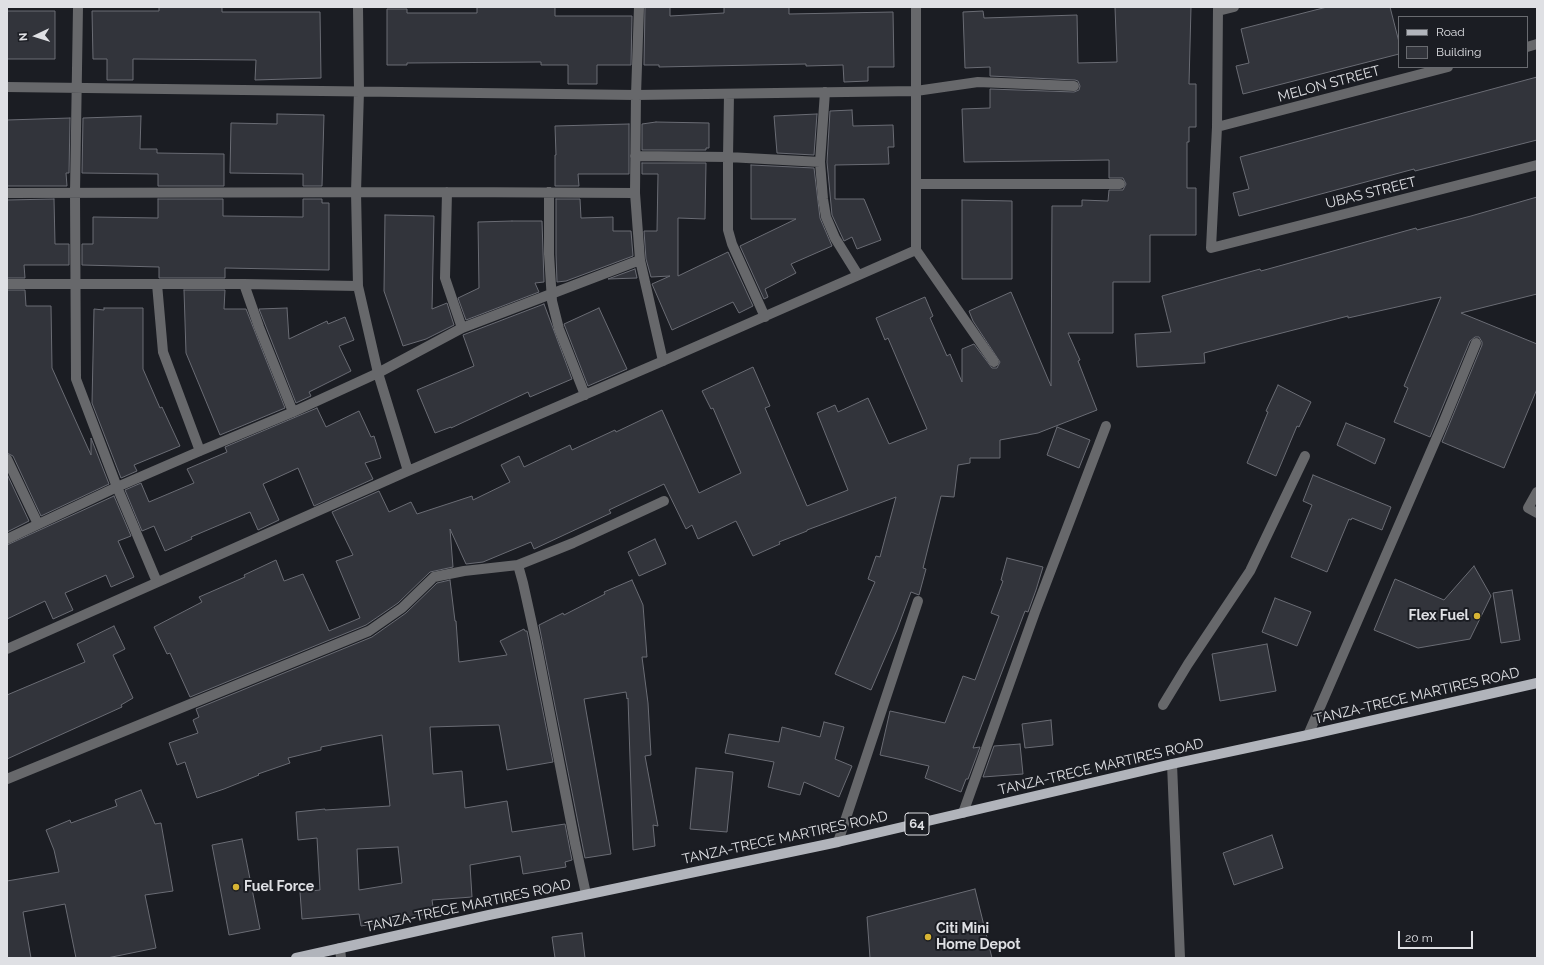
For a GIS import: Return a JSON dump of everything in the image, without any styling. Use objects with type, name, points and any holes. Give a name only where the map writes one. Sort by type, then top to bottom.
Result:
[{"type":"main road","name":"TANZA-TRECE MARTIRES ROAD","points":[[299,958],[341,953],[586,894],[838,842],[1172,764],[1308,736],[1537,683]]},
{"type":"street","points":[[78,7],[74,284],[76,379],[117,487],[157,582]]},
{"type":"street","points":[[358,7],[359,91],[356,192],[358,286],[378,373],[408,471]]},
{"type":"street","points":[[639,7],[635,193],[640,260],[664,361]]},
{"type":"street","points":[[916,7],[916,250],[994,362]]},
{"type":"street","points":[[1217,127],[1218,9],[1234,7]]},
{"type":"street","name":"MELON STREET","points":[[1217,127],[1444,68]]},
{"type":"street","points":[[7,87],[636,95],[916,91],[978,82],[1074,86]]},
{"type":"street","points":[[825,92],[820,162],[826,217],[835,238],[858,275]]},
{"type":"street","points":[[729,94],[728,230],[732,244],[765,317]]},
{"type":"street","name":"UBAS STREET","points":[[1217,127],[1211,248],[1537,165]]},
{"type":"street","points":[[635,156],[728,157],[820,162]]},
{"type":"street","points":[[916,184],[1120,184]]},
{"type":"street","points":[[447,192],[446,278],[462,328]]},
{"type":"street","points":[[549,192],[549,254],[555,314],[585,395]]},
{"type":"street","points":[[7,193],[635,193]]},
{"type":"street","points":[[7,649],[408,471],[664,361],[916,250]]},
{"type":"street","points":[[7,539],[117,487],[293,412],[378,373],[462,328],[640,260]]},
{"type":"street","points":[[7,284],[244,284],[358,286]]},
{"type":"street","points":[[156,284],[163,352],[200,451]]},
{"type":"street","points":[[244,284],[259,328],[293,412]]},
{"type":"street","points":[[1308,736],[1444,421],[1476,343]]},
{"type":"street","points":[[963,813],[1035,612],[1106,426]]},
{"type":"street","points":[[1163,705],[1188,664],[1250,571],[1305,456]]},
{"type":"street","points":[[7,459],[38,524]]},
{"type":"street","points":[[1537,492],[1528,508],[1537,513]]},
{"type":"street","points":[[7,779],[369,631],[402,608],[434,577],[464,571],[518,565],[664,501]]},
{"type":"street","points":[[518,565],[540,664],[573,836],[586,894]]},
{"type":"street","points":[[838,842],[918,601]]},
{"type":"street","points":[[1172,764],[1180,958]]},
{"type":"building","points":[[159,7],[222,7],[222,12],[320,12],[321,78],[255,80],[256,60],[133,59],[133,80],[107,80],[107,59],[93,59],[92,11],[159,11]]},
{"type":"building","points":[[477,7],[555,7],[555,16],[632,16],[631,65],[597,65],[597,84],[568,84],[568,65],[541,65],[541,62],[407,63],[407,65],[387,65],[387,9],[407,9],[407,13],[477,13]]},
{"type":"building","points":[[645,7],[670,7],[670,16],[724,13],[724,7],[789,7],[789,14],[893,12],[894,67],[868,67],[868,81],[844,82],[843,65],[806,66],[806,64],[659,67],[659,65],[644,65]]},
{"type":"building","points":[[1115,7],[1191,7],[1189,84],[1196,84],[1196,127],[1189,127],[1189,142],[1187,142],[1187,188],[1196,188],[1196,235],[1150,235],[1150,282],[1113,282],[1113,333],[1068,333],[1080,360],[1078,361],[1097,410],[1038,433],[1000,440],[1000,458],[970,458],[970,463],[958,465],[954,497],[941,496],[923,568],[926,569],[919,595],[911,592],[897,630],[871,690],[835,674],[875,582],[868,579],[876,556],[880,557],[896,497],[807,530],[779,542],[780,544],[753,556],[736,521],[698,539],[692,525],[686,529],[664,484],[609,510],[611,513],[534,549],[531,542],[483,562],[466,564],[450,529],[453,567],[430,572],[398,603],[366,625],[190,697],[170,653],[167,654],[154,627],[202,602],[199,597],[245,577],[244,575],[276,560],[284,581],[303,574],[329,631],[360,618],[336,561],[353,555],[332,512],[379,491],[389,512],[411,502],[417,514],[472,496],[473,500],[510,482],[501,465],[519,456],[524,467],[570,445],[572,450],[615,430],[616,432],[662,410],[699,493],[741,473],[713,408],[711,409],[702,391],[753,367],[770,406],[765,408],[807,506],[848,490],[817,413],[835,405],[838,412],[868,398],[889,444],[927,429],[888,338],[885,340],[876,318],[925,297],[933,316],[930,318],[947,356],[950,354],[962,382],[962,349],[974,344],[992,368],[997,368],[1000,362],[973,321],[969,311],[1011,292],[1051,386],[1052,206],[1082,206],[1082,200],[1108,201],[1109,190],[1123,190],[1126,184],[1123,178],[1109,178],[1109,160],[964,162],[962,109],[990,108],[990,89],[1074,92],[1079,90],[1080,86],[1078,81],[1075,80],[990,76],[990,67],[965,68],[963,12],[983,11],[984,18],[1077,15],[1078,63],[1117,62]]},
{"type":"building","points":[[1327,7],[1390,7],[1398,38],[1398,54],[1243,94],[1236,66],[1249,63],[1241,29]]},
{"type":"building","points":[[7,11],[55,11],[55,59],[7,59]]},
{"type":"building","points":[[1537,77],[1537,140],[1415,171],[1414,169],[1239,216],[1233,193],[1249,189],[1240,157]]},
{"type":"building","points":[[852,110],[853,126],[893,125],[894,147],[888,147],[889,164],[835,165],[835,199],[864,199],[881,240],[857,249],[852,237],[844,241],[832,215],[827,162],[830,111]]},
{"type":"building","points":[[277,114],[324,115],[322,186],[303,186],[303,174],[230,173],[231,123],[277,124]]},
{"type":"building","points":[[817,114],[814,155],[777,153],[774,116]]},
{"type":"building","points":[[141,116],[140,149],[157,149],[157,153],[224,154],[224,186],[158,186],[158,174],[82,173],[83,118]]},
{"type":"building","points":[[70,118],[69,173],[66,173],[67,186],[7,186],[7,120]]},
{"type":"building","points":[[656,122],[709,123],[709,148],[706,148],[706,150],[642,150],[642,124]]},
{"type":"building","points":[[629,124],[629,174],[578,174],[579,186],[555,186],[555,126]]},
{"type":"building","points":[[642,163],[706,163],[705,219],[678,218],[678,276],[728,252],[753,306],[739,313],[733,302],[672,330],[652,284],[670,276],[651,277],[646,259],[644,231],[657,231],[658,174],[642,174]]},
{"type":"building","points":[[751,165],[814,168],[820,218],[832,246],[791,264],[796,273],[765,289],[768,297],[764,299],[740,246],[796,219],[751,219]]},
{"type":"building","points":[[1537,197],[1537,294],[1461,313],[1537,344],[1537,389],[1504,468],[1442,442],[1482,345],[1479,337],[1475,337],[1470,341],[1430,437],[1394,422],[1408,388],[1404,386],[1441,297],[1348,318],[1348,316],[1204,353],[1205,363],[1137,367],[1135,334],[1171,332],[1162,296],[1260,269],[1261,271],[1416,228],[1417,230],[1471,216]]},
{"type":"building","points":[[54,199],[55,244],[69,244],[69,265],[24,265],[25,278],[7,278],[7,200]]},
{"type":"building","points":[[158,199],[223,199],[223,216],[303,217],[303,199],[322,199],[322,203],[329,203],[329,270],[225,268],[225,278],[159,278],[159,267],[82,265],[82,244],[93,244],[93,217],[158,218]]},
{"type":"building","points":[[556,199],[580,199],[581,218],[613,217],[613,231],[631,231],[633,256],[566,281],[557,282]]},
{"type":"building","points":[[962,200],[1012,201],[1012,279],[962,279]]},
{"type":"building","points":[[385,215],[434,216],[432,309],[447,303],[454,325],[426,339],[403,346],[384,291]]},
{"type":"building","points":[[542,221],[544,282],[535,283],[539,292],[466,320],[458,298],[479,288],[478,222]]},
{"type":"building","points":[[635,269],[637,278],[608,279]]},
{"type":"building","points":[[7,290],[25,290],[26,306],[51,306],[52,368],[91,455],[91,438],[109,484],[41,516],[13,456],[7,453]]},
{"type":"building","points":[[184,290],[225,290],[224,309],[246,309],[285,408],[220,435],[186,353]]},
{"type":"building","points":[[544,304],[572,379],[530,397],[528,392],[451,428],[435,433],[417,390],[474,366],[463,335]]},
{"type":"building","points":[[104,308],[143,308],[143,369],[160,408],[162,407],[180,446],[134,465],[137,471],[121,478],[92,403],[94,309],[104,310]]},
{"type":"building","points":[[287,308],[289,339],[327,321],[328,324],[345,317],[354,340],[339,346],[351,371],[309,392],[311,396],[296,403],[259,309]]},
{"type":"building","points":[[599,308],[627,369],[588,386],[564,324]]},
{"type":"building","points":[[1278,385],[1311,402],[1299,427],[1297,426],[1276,476],[1247,463],[1268,412],[1266,411]]},
{"type":"building","points":[[317,408],[326,427],[359,411],[371,437],[374,436],[381,458],[365,463],[373,479],[314,506],[298,468],[263,484],[279,520],[258,530],[250,512],[191,537],[192,539],[165,551],[154,526],[142,531],[125,490],[141,483],[149,502],[194,483],[187,469],[227,452],[225,447]]},
{"type":"building","points":[[1346,423],[1385,439],[1375,464],[1337,445]]},
{"type":"building","points":[[1057,427],[1090,440],[1079,468],[1047,455]]},
{"type":"building","points":[[7,474],[29,521],[7,532]]},
{"type":"building","points":[[1313,475],[1391,507],[1382,530],[1352,518],[1351,520],[1349,519],[1327,572],[1291,557],[1312,505],[1303,501]]},
{"type":"building","points":[[114,496],[131,536],[118,541],[134,577],[111,587],[106,575],[65,593],[73,610],[53,619],[45,601],[7,619],[7,545]]},
{"type":"building","points":[[655,539],[666,564],[639,576],[628,552]]},
{"type":"building","points":[[1007,558],[1043,567],[1028,612],[1025,611],[973,748],[980,747],[968,779],[966,779],[961,792],[925,778],[929,766],[880,755],[890,711],[945,723],[963,676],[975,680],[999,616],[991,613],[1003,581],[1001,580]]},
{"type":"building","points":[[1474,566],[1491,596],[1470,639],[1418,648],[1374,630],[1395,579],[1444,600]]},
{"type":"building","points":[[450,580],[456,621],[459,662],[507,655],[500,641],[524,629],[527,631],[553,762],[507,770],[499,725],[430,727],[433,774],[462,771],[465,808],[507,801],[512,832],[565,824],[572,860],[565,862],[566,867],[523,874],[520,856],[470,865],[472,897],[432,900],[434,913],[361,926],[359,914],[302,919],[300,892],[320,890],[317,838],[298,840],[296,812],[390,806],[382,735],[321,747],[321,750],[288,758],[290,763],[197,798],[185,762],[177,765],[169,743],[198,733],[193,720],[199,717],[196,709],[372,637],[406,613],[437,583]],"holes":[[[398,847],[402,883],[359,890],[357,849]]]},
{"type":"building","points":[[632,580],[643,605],[647,657],[642,657],[648,703],[651,755],[645,756],[658,826],[653,825],[655,846],[633,850],[628,698],[627,699],[626,692],[584,699],[611,854],[585,858],[539,625],[563,613],[564,615],[605,594],[604,592]]},
{"type":"building","points":[[1512,590],[1520,640],[1501,643],[1493,593]]},
{"type":"building","points":[[1275,598],[1311,612],[1297,646],[1262,632]]},
{"type":"building","points":[[114,626],[125,649],[113,655],[133,698],[121,705],[122,707],[7,759],[7,695],[85,662],[77,644]]},
{"type":"building","points":[[1267,644],[1276,691],[1220,701],[1212,654]]},
{"type":"building","points":[[1051,720],[1053,745],[1025,748],[1022,724]]},
{"type":"building","points":[[824,722],[844,727],[835,759],[852,766],[839,797],[804,782],[800,795],[768,787],[774,762],[725,753],[729,734],[779,742],[782,727],[820,737]]},
{"type":"building","points":[[1020,744],[1023,774],[983,777],[994,746]]},
{"type":"building","points":[[696,768],[733,772],[727,832],[690,829]]},
{"type":"building","points":[[141,790],[155,824],[161,823],[173,891],[145,895],[156,948],[107,958],[76,958],[65,904],[23,912],[31,958],[7,958],[7,881],[59,872],[54,850],[46,830],[70,820],[71,823],[117,806],[115,800]]},
{"type":"building","points":[[1272,835],[1283,868],[1234,885],[1223,853]]},
{"type":"building","name":"Fuel Force","points":[[242,839],[260,929],[229,935],[212,845]]},
{"type":"building","name":"Citi Mini Home Depot","points":[[975,889],[992,958],[870,958],[867,917]]},
{"type":"building","points":[[582,933],[585,958],[555,958],[552,937]]},
{"type":"place","name":"Flex Fuel","points":[[1477,616]]},
{"type":"place","name":"Fuel Force","points":[[236,887]]},
{"type":"place","name":"Citi Mini Home Depot","points":[[928,937]]}]
